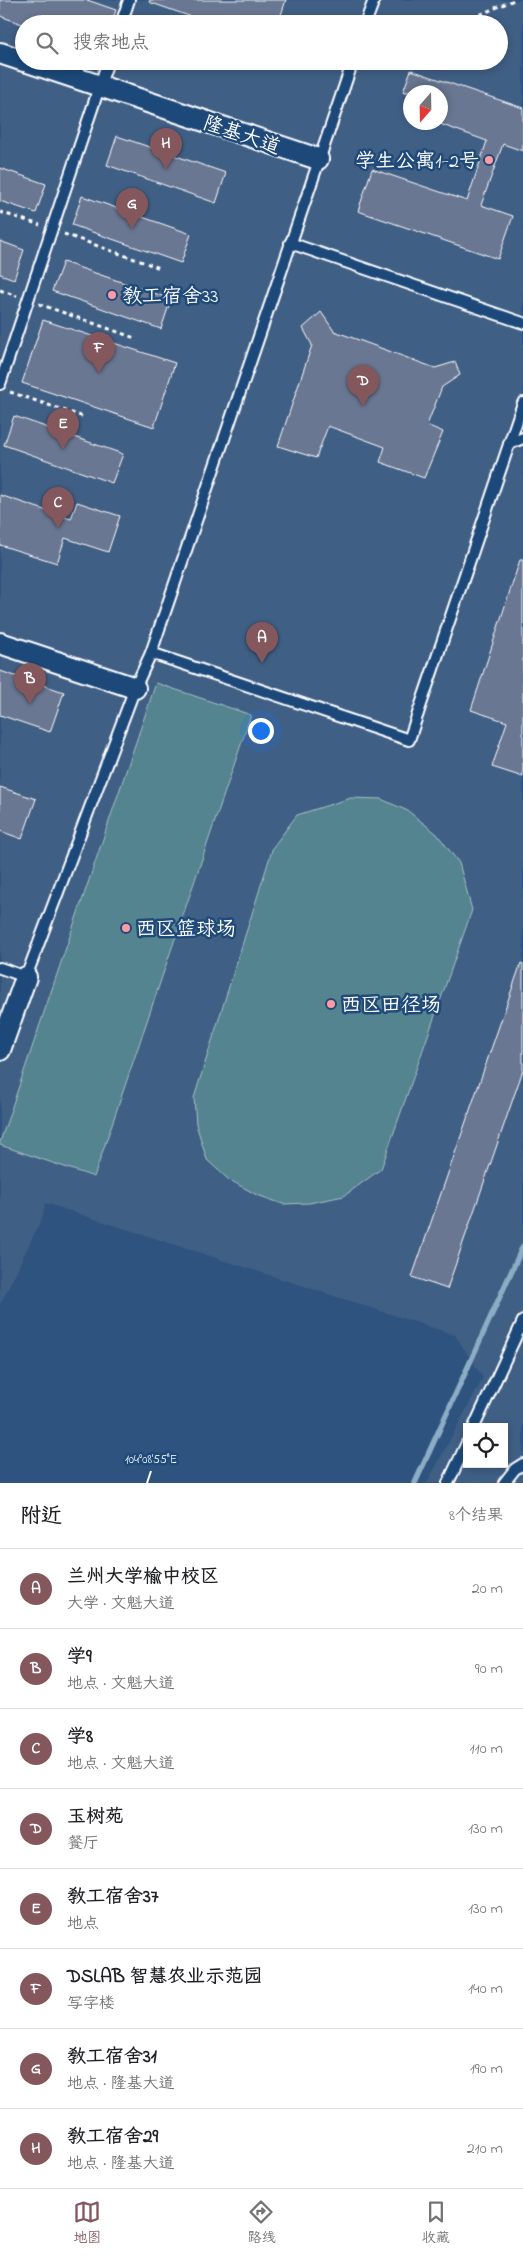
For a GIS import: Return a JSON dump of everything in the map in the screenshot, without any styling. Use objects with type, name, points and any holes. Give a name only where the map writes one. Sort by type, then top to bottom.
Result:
[{"type":"street","name":"隆基大道","points":[[0,53],[15,58]]},
{"type":"street","name":"隆基大道","points":[[51,70],[318,160]]},
{"type":"street","points":[[0,644],[136,688]]},
{"type":"street","points":[[0,1050],[26,977]]},
{"type":"lane","points":[[124,15],[129,0]]},
{"type":"lane","points":[[368,15],[374,0]]},
{"type":"lane","points":[[0,384],[105,70]]},
{"type":"lane","points":[[0,968],[26,977],[151,653],[349,70]]},
{"type":"lane","points":[[290,243],[523,323]]},
{"type":"lane","points":[[151,653],[409,740],[523,403]]},
{"type":"lane","points":[[509,444],[523,438]]},
{"type":"lane","points":[[476,1423],[523,1321]]},
{"type":"lane","points":[[448,1483],[463,1451]]},
{"type":"lane","points":[[504,1483],[515,1469],[523,1464]]},
{"type":"path","points":[[479,15],[514,0]]},
{"type":"path","points":[[0,212],[160,268]]},
{"type":"path","points":[[0,290],[135,338]]},
{"type":"path","points":[[9,391],[84,417]]},
{"type":"shaded area","points":[[0,0],[523,0],[523,1483],[427,1483],[483,1378],[455,1335],[45,1203],[43,1216],[0,1305]]},
{"type":"green space","name":"西区篮球场","points":[[156,683],[251,715],[94,1177],[0,1145],[0,1142]]},
{"type":"green space","name":"西区田径场","points":[[351,798],[381,799],[408,811],[437,834],[459,863],[472,910],[381,1169],[344,1196],[309,1203],[283,1204],[257,1195],[228,1179],[207,1160],[196,1124],[194,1098],[273,847],[297,815]]},
{"type":"building","points":[[0,0],[87,0],[116,10],[114,15],[15,15],[15,21],[0,16]]},
{"type":"building","points":[[150,0],[286,0],[281,15],[186,15],[149,2]]},
{"type":"building","name":"学生公寓1-2号","points":[[411,70],[523,108],[523,151],[503,144],[481,205],[513,216],[498,259],[358,211],[372,169],[467,201],[487,141],[448,127],[448,85],[406,85]]},
{"type":"building","points":[[117,136],[226,173],[216,203],[107,165]]},
{"type":"building","points":[[0,168],[46,184],[36,213],[0,201]]},
{"type":"building","points":[[82,196],[191,234],[181,263],[72,225]]},
{"type":"building","points":[[0,241],[24,250],[14,279],[0,274]]},
{"type":"building","name":"教工宿舍33","points":[[63,262],[171,299],[161,329],[52,291]]},
{"type":"building","points":[[321,312],[334,331],[435,368],[455,362],[460,375],[442,387],[427,425],[443,432],[424,478],[380,462],[385,447],[328,426],[316,458],[278,446],[312,345],[303,328]]},
{"type":"building","points":[[43,320],[175,363],[154,427],[22,383]]},
{"type":"building","points":[[14,416],[123,454],[112,483],[4,445]]},
{"type":"building","points":[[0,495],[71,519],[77,502],[120,516],[108,552],[65,538],[57,563],[0,545]]},
{"type":"building","points":[[520,560],[523,560],[523,777],[492,767],[507,722],[471,710]]},
{"type":"building","points":[[0,671],[64,692],[50,732],[0,715]]},
{"type":"building","points":[[0,787],[36,799],[22,839],[0,831]]},
{"type":"building","points":[[521,963],[523,964],[523,1070],[447,1289],[412,1277]]},
{"type":"waterway","points":[[415,1483],[523,1246]]},
{"type":"place","name":"学生公寓1-2号","points":[[489,160]]},
{"type":"place","name":"教工宿舍29","points":[[166,169]]},
{"type":"place","name":"教工宿舍31","points":[[132,229]]},
{"type":"place","name":"教工宿舍33","points":[[112,295]]},
{"type":"place","name":"DSLAB 智慧农业示范园","points":[[99,373]]},
{"type":"place","name":"玉树苑","points":[[363,406]]},
{"type":"place","name":"教工宿舍37","points":[[63,449]]},
{"type":"place","name":"学8","points":[[58,528]]},
{"type":"place","name":"兰州大学榆中校区","points":[[262,663]]},
{"type":"place","name":"学9","points":[[30,704]]},
{"type":"place","name":"西区篮球场","points":[[126,928]]},
{"type":"place","name":"西区田径场","points":[[331,1004]]}]
